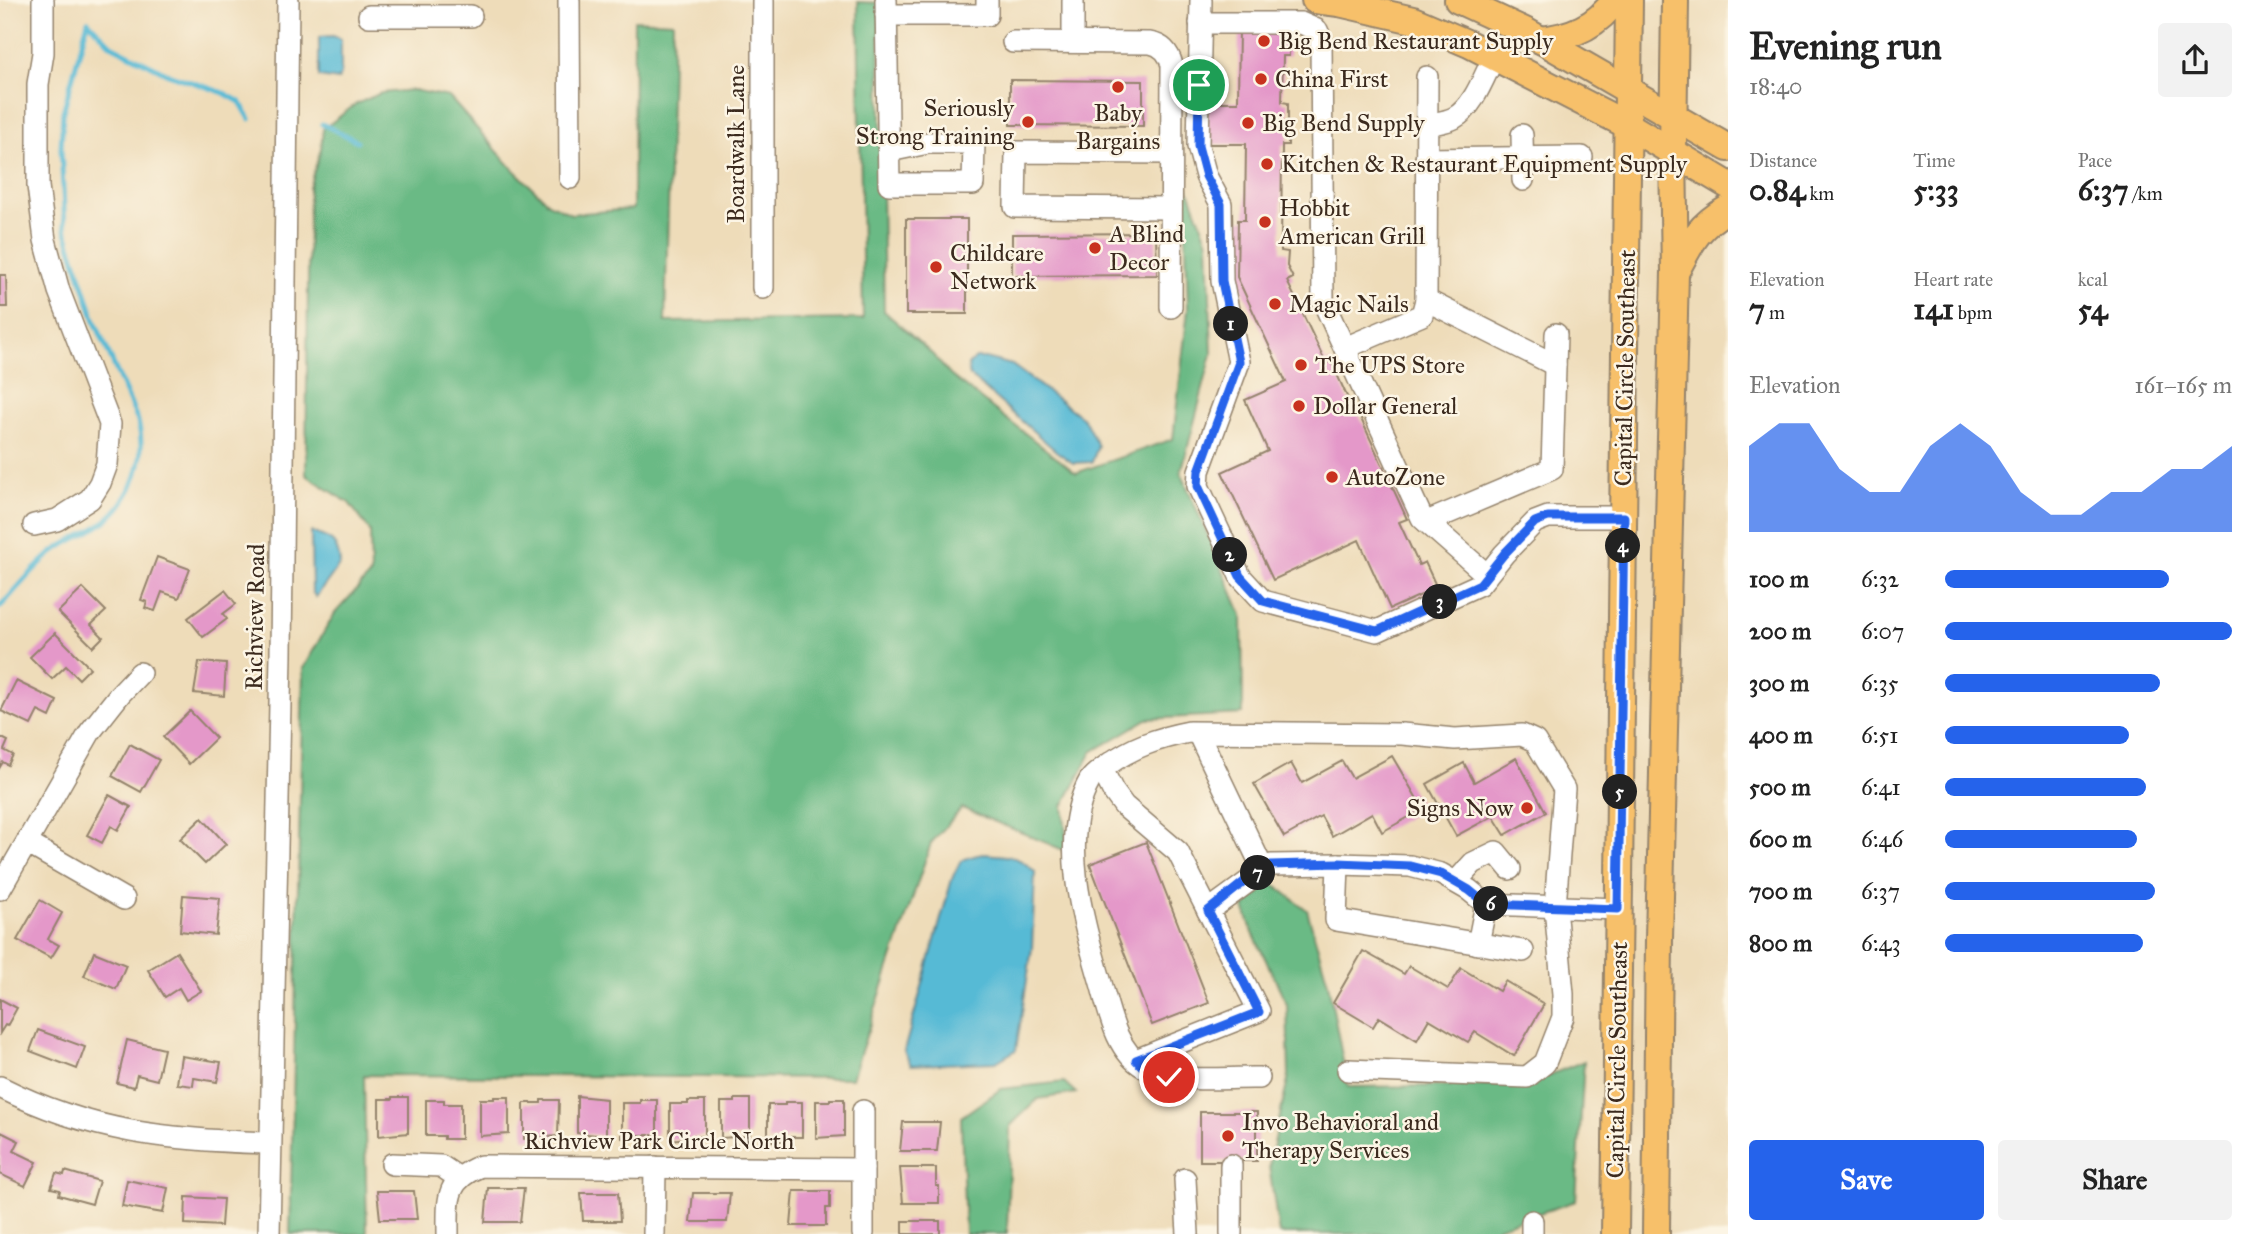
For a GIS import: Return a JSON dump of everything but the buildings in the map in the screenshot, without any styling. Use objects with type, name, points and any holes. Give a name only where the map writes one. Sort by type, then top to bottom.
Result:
[{"type":"main road","points":[[1315,0],[1339,2],[1413,20],[1494,57],[1629,126],[1728,185]]},
{"type":"main road","points":[[1540,40],[1579,33],[1615,0]]},
{"type":"main road","name":"Capital Circle Southeast","points":[[1615,1234],[1629,0]]},
{"type":"main road","name":"Capital Circle Southeast","points":[[1656,1234],[1659,939],[1675,272],[1675,0]]},
{"type":"main road","points":[[1472,3],[1629,89],[1728,148]]},
{"type":"main road","points":[[1675,272],[1692,239],[1710,219],[1728,209]]},
{"type":"main road","points":[[1624,517],[1669,518]]},
{"type":"main road","points":[[1618,909],[1659,939]]},
{"type":"street","points":[[34,525],[57,520],[90,499],[100,483],[110,445],[110,424],[59,291],[45,240],[38,186],[38,84],[43,53],[43,0]]},
{"type":"street","name":"Richview Road","points":[[269,1234],[281,669],[288,0]]},
{"type":"street","points":[[569,0],[569,178]]},
{"type":"street","name":"Boardwalk Lane","points":[[763,0],[763,288]]},
{"type":"street","points":[[889,151],[886,8],[987,15],[987,0]]},
{"type":"street","points":[[1073,0],[1073,42]]},
{"type":"street","points":[[1201,0],[1198,146],[1206,176],[1221,204],[1222,281],[1239,362],[1199,471],[1198,486],[1240,576],[1263,601],[1377,631],[1480,584],[1535,522],[1548,517],[1624,517]]},
{"type":"street","points":[[369,16],[422,8],[471,16]]},
{"type":"street","points":[[1200,23],[1301,23],[1317,30],[1321,39],[1323,302],[1422,518],[1487,575]]},
{"type":"street","points":[[1013,42],[1150,43],[1167,52],[1172,65],[1171,307]]},
{"type":"street","points":[[1427,125],[1452,119],[1462,112],[1472,99],[1494,57]]},
{"type":"street","points":[[1345,348],[1422,314],[1435,222],[1426,159],[1427,77]]},
{"type":"street","points":[[1522,135],[1523,180]]},
{"type":"street","points":[[1171,153],[1016,152],[1015,193],[1015,206],[1171,208]]},
{"type":"street","points":[[1426,159],[1582,157]]},
{"type":"street","points":[[1426,300],[1555,365]]},
{"type":"street","points":[[1427,522],[1552,469],[1556,334]]},
{"type":"street","points":[[0,889],[90,732],[140,673]]},
{"type":"street","points":[[1198,733],[1267,867]]},
{"type":"street","points":[[1259,1078],[1169,1077],[1142,1066],[1114,1030],[1082,915],[1077,879],[1076,829],[1084,794],[1092,777],[1126,752],[1160,738],[1198,733],[1402,734],[1455,739],[1522,735],[1535,741],[1564,789],[1555,907],[1563,1017],[1545,1063],[1527,1077],[1348,1070]]},
{"type":"street","points":[[1102,769],[1124,806],[1178,852],[1259,1012],[1136,1060]]},
{"type":"street","points":[[27,843],[124,899]]},
{"type":"street","points":[[1456,882],[1473,863],[1496,852],[1510,870]]},
{"type":"street","points":[[1208,911],[1267,867],[1338,863],[1410,866],[1441,874],[1486,904],[1618,909]]},
{"type":"street","points":[[1338,863],[1336,920],[1523,951]]},
{"type":"street","points":[[1478,944],[1486,904]]},
{"type":"street","points":[[0,1087],[33,1104],[106,1127],[191,1140],[270,1143]]},
{"type":"street","points":[[863,1111],[863,1234]]},
{"type":"street","points":[[391,1164],[441,1166],[459,1178],[450,1196],[448,1234]]},
{"type":"street","points":[[1231,1165],[1231,1234]]},
{"type":"street","name":"Richview Park Circle North","points":[[459,1178],[481,1166],[863,1169]]},
{"type":"street","points":[[654,1234],[655,1167]]},
{"type":"street","points":[[1185,1179],[1188,1234]]},
{"type":"green space","points":[[858,2],[879,3],[884,311],[933,355],[950,375],[1076,473],[1173,439],[1188,309],[1184,177],[1208,242],[1212,354],[1181,473],[1242,615],[1243,714],[1147,719],[1092,752],[1063,806],[1068,852],[962,808],[931,843],[852,1078],[364,1075],[367,1234],[290,1234],[303,668],[335,613],[371,574],[370,531],[349,503],[306,475],[309,188],[321,149],[323,129],[356,104],[381,93],[413,90],[449,97],[514,170],[548,203],[571,214],[633,209],[634,20],[673,22],[665,322],[863,319]]},
{"type":"green space","points":[[1275,885],[1307,910],[1328,983],[1348,1087],[1525,1085],[1584,1061],[1576,1201],[1497,1227],[1492,1234],[1279,1234],[1269,1166],[1289,1075],[1287,1004],[1253,933],[1244,907],[1263,889]]},
{"type":"green space","points":[[1064,1082],[1076,1093],[1038,1099],[1010,1126],[1007,1234],[965,1234],[961,1117],[1001,1089]]},
{"type":"water","points":[[333,36],[341,39],[341,74],[338,80],[319,77],[319,37]]},
{"type":"water","points":[[976,358],[1012,365],[1084,419],[1098,446],[1092,462],[1073,463],[970,376],[968,365]]},
{"type":"water","points":[[311,532],[333,542],[338,550],[340,564],[316,597],[312,592]]},
{"type":"water","points":[[983,854],[1017,859],[1035,872],[1032,948],[1016,1050],[996,1062],[911,1065],[904,1051],[952,879],[963,860]]},
{"type":"waterway","points":[[88,21],[111,45],[168,74],[224,93],[240,102],[250,119]]},
{"type":"waterway","points":[[0,607],[52,553],[104,522],[116,511],[133,484],[141,453],[138,421],[96,324],[65,229],[61,148],[63,112],[88,21]]},
{"type":"waterway","points":[[322,124],[357,141]]},
{"type":"place","name":"Big Bend Restaurant Supply","points":[[1264,41]]},
{"type":"place","name":"China First","points":[[1261,79]]},
{"type":"place","name":"Baby Bargains","points":[[1118,87]]},
{"type":"place","name":"Seriously Strong Training","points":[[1028,122]]},
{"type":"place","name":"Big Bend Supply","points":[[1248,123]]},
{"type":"place","name":"Kitchen & Restaurant Equipment Supply","points":[[1267,164]]},
{"type":"place","name":"Hobbit American Grill","points":[[1265,222]]},
{"type":"place","name":"A Blind Decor","points":[[1095,248]]},
{"type":"place","name":"Childcare Network","points":[[936,267]]},
{"type":"place","name":"Magic Nails","points":[[1275,304]]},
{"type":"place","name":"The UPS Store","points":[[1301,365]]},
{"type":"place","name":"Dollar General","points":[[1299,406]]},
{"type":"place","name":"AutoZone","points":[[1332,477]]},
{"type":"place","name":"Signs Now","points":[[1527,808]]},
{"type":"place","name":"Invo Behavioral and Therapy Services","points":[[1228,1136]]},
{"type":"route","points":[[1169,1077],[1142,1066],[1136,1060],[1259,1012],[1208,911],[1249,878],[1271,865],[1338,863],[1410,866],[1441,874],[1469,890],[1486,904],[1618,909],[1624,517],[1548,517],[1535,522],[1480,584],[1377,631],[1263,601],[1240,576],[1198,486],[1199,471],[1239,362],[1222,281],[1221,204],[1206,176],[1198,146],[1199,85]]}]
